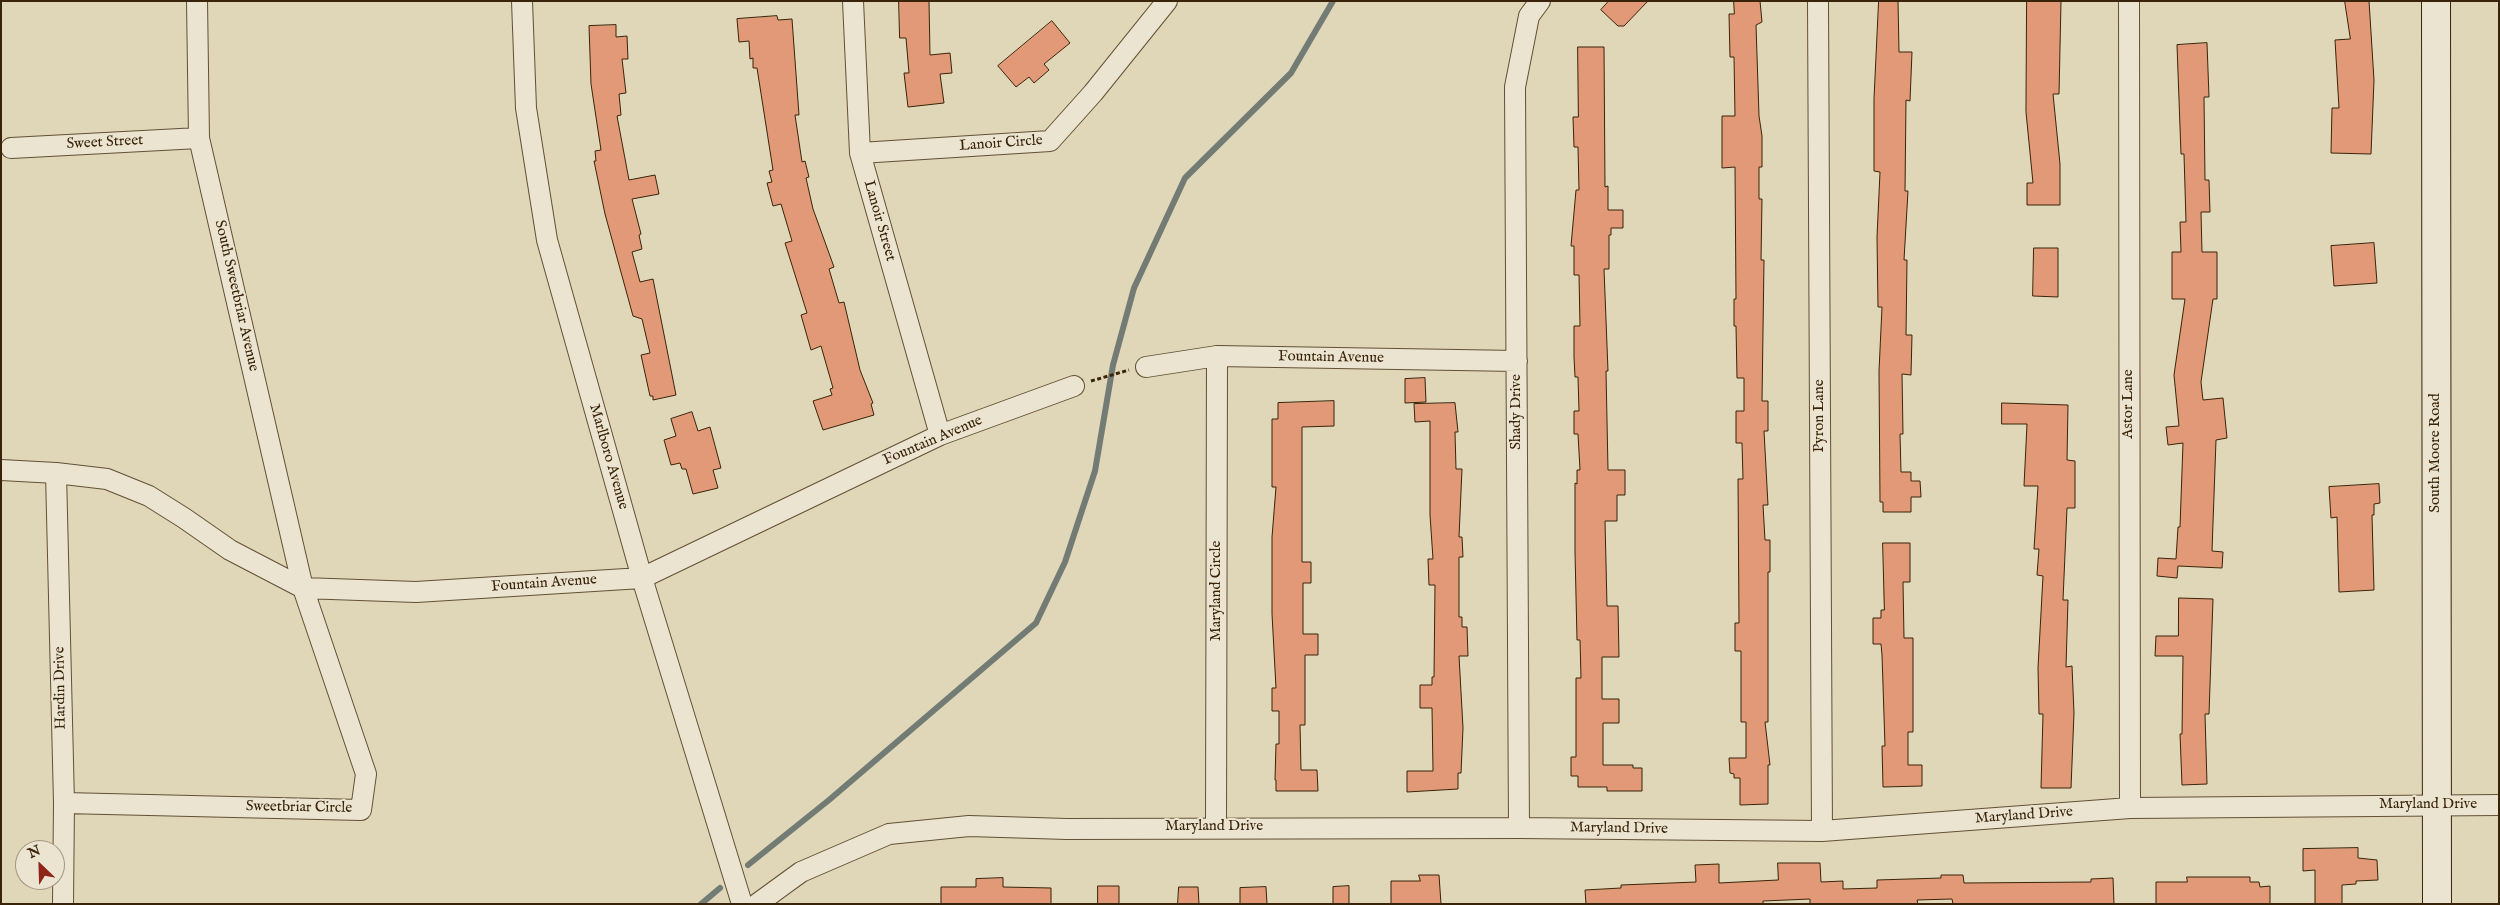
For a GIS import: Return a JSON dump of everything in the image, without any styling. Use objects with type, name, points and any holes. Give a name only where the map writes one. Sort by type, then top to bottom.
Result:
[{"type":"main road","name":"South Moore Road","points":[[2436,1],[2435,805],[2437,904]]},
{"type":"street","name":"South Sweetbriar Avenue","points":[[197,1],[199,138],[303,588]]},
{"type":"street","name":"Marlboro Avenue","points":[[522,1],[526,108],[547,240],[642,578],[742,904]]},
{"type":"street","name":"Lanoir Street","points":[[853,1],[860,153],[940,435]]},
{"type":"street","name":"Lanoir Circle","points":[[860,153],[1050,141],[1093,93],[1167,1]]},
{"type":"street","name":"Shady Drive","points":[[1520,828],[1515,87],[1529,16],[1540,1]]},
{"type":"street","name":"Pyron Lane","points":[[1818,1],[1822,831]]},
{"type":"street","name":"Astor Lane","points":[[2129,1],[2130,808]]},
{"type":"street","name":"Sweet Street","points":[[11,148],[199,138]]},
{"type":"street","name":"Fountain Avenue","points":[[1146,367],[1217,356],[1517,361]]},
{"type":"street","name":"Maryland Circle","points":[[1216,827],[1217,356]]},
{"type":"street","name":"Fountain Avenue","points":[[1,470],[56,472],[107,479],[149,496],[230,550],[303,588],[416,592],[642,578],[940,435],[1074,386]]},
{"type":"street","name":"Hardin Drive","points":[[56,472],[64,803],[63,904]]},
{"type":"street","name":"Sweetbriar Circle","points":[[64,803],[361,810],[366,774],[303,588]]},
{"type":"street","name":"Maryland Drive","points":[[757,904],[801,872],[889,834],[969,826],[1067,829],[1216,827],[1822,831],[2130,808],[2499,806]]},
{"type":"path","points":[[1096,379],[1122,372]]},
{"type":"building","points":[[899,1],[929,1],[930,55],[950,53],[952,73],[940,74],[944,103],[908,107],[904,73],[909,73],[906,38],[900,38]]},
{"type":"building","points":[[1609,1],[1648,1],[1624,26],[1618,26],[1601,10]]},
{"type":"building","points":[[1734,1],[1760,1],[1762,22],[1756,25],[1759,116],[1762,136],[1762,167],[1759,167],[1759,199],[1762,199],[1761,260],[1764,260],[1762,401],[1768,401],[1768,431],[1764,431],[1768,505],[1763,505],[1765,540],[1770,540],[1770,572],[1768,572],[1768,722],[1765,722],[1770,765],[1768,765],[1768,804],[1740,805],[1740,778],[1734,778],[1734,774],[1730,773],[1729,758],[1746,758],[1746,722],[1741,722],[1741,651],[1735,651],[1735,623],[1739,623],[1738,479],[1743,479],[1742,443],[1736,443],[1736,411],[1744,411],[1744,378],[1737,378],[1736,326],[1734,326],[1734,299],[1736,299],[1735,167],[1722,168],[1722,116],[1735,116],[1734,57],[1730,57],[1729,14],[1734,14]]},
{"type":"building","points":[[1879,1],[1898,1],[1899,52],[1912,52],[1910,101],[1906,100],[1905,191],[1908,191],[1904,260],[1907,260],[1906,335],[1912,335],[1911,375],[1902,374],[1903,434],[1900,434],[1901,472],[1911,472],[1911,481],[1920,481],[1921,497],[1911,497],[1911,512],[1883,512],[1883,502],[1880,502],[1879,371],[1882,307],[1878,307],[1877,237],[1880,172],[1874,171],[1874,99]]},
{"type":"building","points":[[2027,1],[2061,1],[2059,94],[2053,94],[2060,164],[2060,205],[2027,205],[2027,183],[2033,183],[2026,112]]},
{"type":"building","points":[[2345,1],[2369,1],[2374,80],[2371,154],[2331,153],[2332,108],[2339,108],[2335,40],[2350,39]]},
{"type":"building","points":[[777,16],[778,20],[792,19],[799,115],[795,115],[802,162],[805,161],[809,177],[806,178],[813,209],[834,267],[829,269],[839,303],[844,302],[860,370],[873,403],[871,404],[874,415],[823,430],[813,401],[832,395],[830,389],[833,388],[821,346],[811,350],[801,315],[807,313],[785,243],[792,241],[781,204],[773,206],[767,183],[772,182],[769,171],[773,170],[757,68],[753,68],[753,58],[750,59],[749,41],[739,42],[737,19]]},
{"type":"building","points":[[1052,21],[1070,43],[1044,64],[1049,70],[1034,83],[1029,77],[1016,87],[998,66]]},
{"type":"building","points":[[616,25],[616,37],[627,36],[628,59],[622,59],[626,93],[619,94],[621,115],[617,116],[629,180],[655,175],[659,194],[632,199],[641,234],[639,235],[642,249],[632,252],[640,282],[653,279],[676,395],[653,400],[653,396],[650,396],[641,355],[650,353],[642,319],[633,316],[605,214],[594,161],[596,161],[595,151],[601,150],[591,84],[589,26]]},
{"type":"building","points":[[2207,43],[2209,97],[2204,97],[2205,180],[2209,180],[2210,212],[2201,212],[2202,252],[2217,252],[2217,299],[2213,299],[2201,382],[2203,400],[2223,398],[2227,438],[2216,440],[2212,551],[2223,552],[2222,568],[2178,566],[2177,578],[2157,576],[2158,558],[2176,559],[2178,527],[2180,527],[2183,443],[2168,445],[2166,427],[2179,426],[2174,375],[2185,299],[2172,299],[2172,252],[2181,252],[2180,222],[2186,222],[2184,154],[2181,154],[2177,45]]},
{"type":"building","points":[[1578,47],[1604,47],[1605,187],[1608,186],[1608,210],[1623,210],[1623,228],[1611,228],[1611,235],[1609,235],[1609,269],[1604,269],[1608,371],[1606,371],[1608,470],[1625,470],[1625,495],[1617,495],[1617,521],[1605,521],[1607,606],[1618,606],[1619,657],[1602,657],[1602,699],[1619,699],[1619,723],[1603,723],[1603,765],[1633,765],[1633,768],[1642,768],[1642,791],[1607,791],[1607,787],[1578,787],[1578,776],[1571,776],[1571,757],[1576,757],[1576,678],[1581,678],[1580,640],[1577,640],[1575,552],[1575,483],[1577,484],[1577,470],[1580,470],[1578,434],[1574,434],[1574,411],[1579,411],[1578,377],[1575,377],[1574,326],[1580,326],[1579,275],[1574,275],[1574,246],[1571,246],[1576,190],[1579,190],[1578,147],[1574,147],[1573,117],[1578,117]]},
{"type":"building","points":[[2374,243],[2377,283],[2334,286],[2331,246]]},
{"type":"building","points":[[2034,248],[2058,248],[2058,297],[2033,296]]},
{"type":"building","points":[[1425,378],[1426,402],[1405,403],[1405,379]]},
{"type":"building","points":[[1334,401],[1334,426],[1302,427],[1302,562],[1311,562],[1311,583],[1303,583],[1303,634],[1318,634],[1318,655],[1305,655],[1305,725],[1300,725],[1301,770],[1317,770],[1318,791],[1276,791],[1276,744],[1279,744],[1279,711],[1272,711],[1272,688],[1276,688],[1272,614],[1272,537],[1276,487],[1272,487],[1272,419],[1278,419],[1278,403]]},
{"type":"building","points":[[1455,403],[1458,432],[1455,432],[1456,469],[1462,469],[1459,537],[1462,537],[1463,557],[1459,557],[1459,617],[1462,617],[1462,627],[1467,627],[1468,656],[1459,656],[1463,728],[1461,773],[1458,773],[1458,789],[1407,792],[1407,771],[1433,771],[1432,708],[1420,708],[1420,685],[1432,685],[1432,677],[1434,677],[1435,585],[1429,585],[1428,559],[1433,559],[1430,515],[1430,421],[1415,422],[1414,404]]},
{"type":"building","points":[[2002,403],[2068,405],[2067,460],[2075,461],[2075,508],[2067,508],[2063,600],[2068,600],[2066,667],[2072,666],[2074,713],[2071,788],[2041,788],[2043,714],[2039,714],[2038,668],[2043,576],[2037,575],[2039,549],[2034,549],[2038,486],[2024,486],[2027,424],[2002,424]]},
{"type":"building","points":[[692,412],[698,431],[710,427],[721,468],[713,470],[718,488],[693,494],[686,469],[682,469],[680,463],[671,465],[664,440],[676,436],[671,419]]},
{"type":"building","points":[[2379,484],[2380,503],[2374,504],[2374,515],[2372,515],[2374,590],[2339,592],[2337,517],[2331,518],[2329,487]]},
{"type":"building","points":[[1883,543],[1910,543],[1910,582],[1903,582],[1904,638],[1913,638],[1913,732],[1908,732],[1908,765],[1922,765],[1922,786],[1883,787],[1882,746],[1885,746],[1882,655],[1881,644],[1873,644],[1873,618],[1881,618],[1881,610],[1884,610]]},
{"type":"building","points":[[2179,598],[2213,599],[2209,714],[2205,714],[2207,784],[2182,785],[2180,734],[2182,734],[2183,656],[2155,656],[2156,636],[2178,636]]},
{"type":"building","points":[[2358,848],[2358,858],[2377,860],[2378,880],[2356,881],[2356,884],[2342,885],[2342,904],[2315,904],[2315,870],[2303,871],[2303,849]]},
{"type":"building","points":[[1778,863],[1820,863],[1821,882],[1843,881],[1843,889],[1877,888],[1877,880],[1941,878],[1941,875],[1963,875],[1964,883],[2091,882],[2091,879],[2113,878],[2114,904],[1953,904],[1952,899],[1917,900],[1918,904],[1810,904],[1810,899],[1763,901],[1763,904],[1586,904],[1585,890],[1621,888],[1621,885],[1696,882],[1695,865],[1719,864],[1719,883],[1778,880]]},
{"type":"building","points":[[1419,875],[1439,875],[1441,904],[1391,904],[1391,881],[1420,881]]},
{"type":"building","points":[[2187,877],[2250,877],[2250,882],[2259,882],[2260,887],[2270,886],[2270,904],[2156,904],[2156,882],[2187,882]]},
{"type":"building","points":[[1003,878],[1003,887],[1051,888],[1051,904],[941,904],[941,887],[976,887],[976,879]]},
{"type":"building","points":[[1098,886],[1119,886],[1119,904],[1098,904]]},
{"type":"building","points":[[1349,886],[1349,904],[1333,904],[1333,887]]},
{"type":"building","points":[[1179,887],[1198,887],[1199,904],[1178,904]]},
{"type":"building","points":[[1266,887],[1267,904],[1240,904],[1240,888]]},
{"type":"waterway","points":[[748,865],[829,800],[1036,623],[1065,562],[1095,471],[1113,365],[1134,288],[1185,178],[1291,73],[1333,1]]},
{"type":"waterway","points":[[701,904],[720,888]]}]
